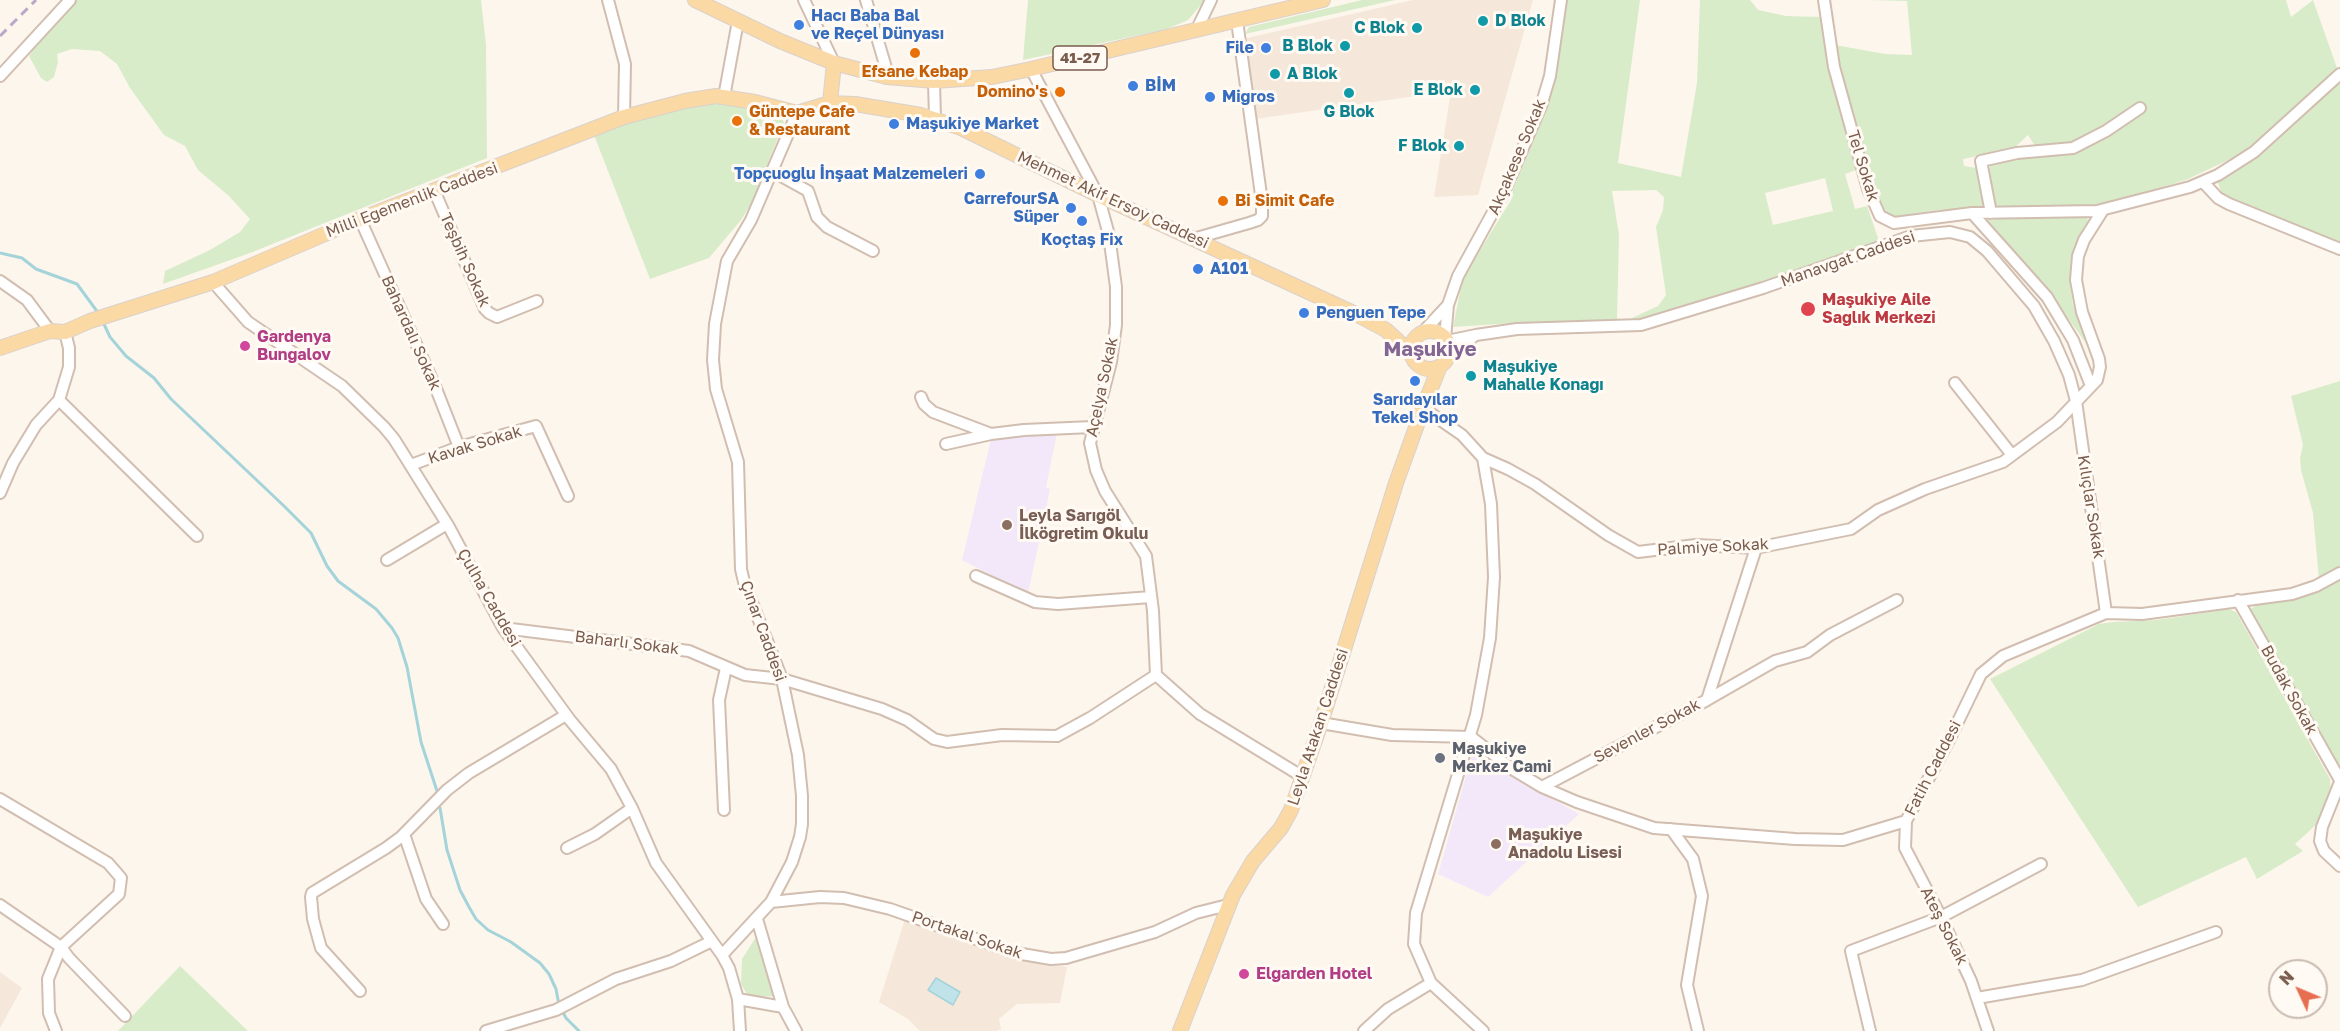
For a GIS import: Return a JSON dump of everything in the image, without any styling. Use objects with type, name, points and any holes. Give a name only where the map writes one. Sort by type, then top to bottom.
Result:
[{"type":"main road","name":"41-27","points":[[695,0],[834,63],[890,78],[934,81],[992,77],[1031,69],[1323,0]]},
{"type":"main road","points":[[830,103],[834,63]]},
{"type":"main road","name":"Milli Egemenlik Caddesi","points":[[0,348],[51,332],[65,332],[90,321],[213,282],[360,219],[624,117],[685,101],[724,97],[797,113],[830,103]]},
{"type":"main road","name":"Mehmet Akif Ersoy Caddesi","points":[[830,103],[855,104],[935,119],[989,140],[1098,195],[1386,330]]},
{"type":"main road","points":[[1386,330],[1419,334],[1435,331],[1446,340],[1449,351],[1444,361],[1433,368],[1421,367]]},
{"type":"main road","points":[[1386,330],[1412,354],[1421,367],[1425,382],[1423,408]]},
{"type":"main road","points":[[1412,354],[1413,342],[1419,334]]},
{"type":"main road","name":"Leyla Atakan Caddesi","points":[[1180,1031],[1228,905],[1254,861],[1285,822],[1303,777],[1396,483],[1423,408],[1444,361]]},
{"type":"street","points":[[0,76],[70,0]]},
{"type":"street","points":[[608,0],[625,64],[624,117]]},
{"type":"street","points":[[804,0],[834,63]]},
{"type":"street","points":[[866,0],[890,78]]},
{"type":"street","points":[[1197,29],[1211,0]]},
{"type":"street","name":"Akçakese Sokak","points":[[1448,305],[1466,261],[1504,192],[1541,106],[1550,76],[1561,0]]},
{"type":"street","name":"Tel Sokak","points":[[1824,0],[1834,67],[1868,189],[1876,211],[1885,220],[1894,223],[1972,213],[2103,210]]},
{"type":"street","points":[[724,97],[738,21]]},
{"type":"street","points":[[1193,238],[1249,223],[1262,216],[1237,21]]},
{"type":"street","name":"Açelya Sokak","points":[[1031,69],[1098,195],[1114,260],[1117,307],[1111,362],[1092,427],[1090,443],[1096,470],[1105,491],[1146,556],[1156,675]]},
{"type":"street","points":[[2076,401],[2099,374],[2100,359],[2080,304],[2076,268],[2084,240],[2103,210],[2203,182],[2254,152],[2340,74]]},
{"type":"street","points":[[934,81],[935,119]]},
{"type":"street","points":[[1991,213],[1981,161],[2017,153],[2073,148],[2106,131],[2140,108]]},
{"type":"street","name":"Çınar Caddesi","points":[[722,955],[771,902],[792,862],[802,824],[798,755],[782,679],[741,569],[738,535],[738,462],[717,389],[713,360],[715,324],[727,261],[751,220],[797,113]]},
{"type":"street","points":[[772,171],[808,191],[817,217],[827,226],[873,251]]},
{"type":"street","points":[[2203,182],[2218,198],[2229,204],[2340,249]]},
{"type":"street","name":"Teşbih Sokak","points":[[434,190],[485,309],[497,317],[537,301]]},
{"type":"street","points":[[1972,213],[2035,281],[2057,312],[2073,340],[2091,386]]},
{"type":"street","name":"Bahardalı Sokak","points":[[360,219],[435,386],[459,447]]},
{"type":"street","name":"Manavgat Caddesi","points":[[1446,340],[1517,329],[1641,325],[1763,288],[1911,236],[1950,232],[1970,237],[1979,243],[2028,298],[2062,357],[2076,401]]},
{"type":"street","points":[[0,281],[27,300],[51,332]]},
{"type":"street","name":"Çulha Caddesi","points":[[213,282],[248,322],[342,386],[384,427],[411,465],[447,524],[503,628],[566,715],[611,769],[632,808],[656,863],[722,955]]},
{"type":"street","points":[[1419,334],[1448,305]]},
{"type":"street","points":[[1446,340],[1448,305]]},
{"type":"street","points":[[0,494],[13,463],[36,425],[59,400],[69,367],[69,348],[65,332]]},
{"type":"street","points":[[1444,361],[1476,334]]},
{"type":"street","points":[[1955,383],[2012,455]]},
{"type":"street","points":[[921,397],[924,404],[933,412],[991,434]]},
{"type":"street","points":[[59,400],[196,536]]},
{"type":"street","name":"Palmiye Sokak","points":[[1483,458],[1508,468],[1536,484],[1608,535],[1638,552],[1696,545],[1756,548],[1851,529],[1878,510],[1925,489],[2003,462],[2057,422],[2076,401]]},
{"type":"street","name":"Kılıçlar Sokak","points":[[2076,401],[2106,614]]},
{"type":"street","points":[[1423,408],[1462,435],[1483,458],[1491,504],[1494,577],[1490,638],[1471,737],[1416,913],[1414,944],[1431,983],[1483,1031]]},
{"type":"street","name":"Kavak Sokak","points":[[411,465],[459,447],[536,426],[568,496]]},
{"type":"street","points":[[946,444],[991,434],[1024,430],[1092,427]]},
{"type":"street","points":[[387,560],[447,524]]},
{"type":"street","name":"Sevenler Sokak","points":[[1542,787],[1707,700],[1756,548]]},
{"type":"street","name":"Fatih Caddesi","points":[[1471,737],[1512,769],[1542,787],[1577,802],[1654,828],[1795,839],[1843,840],[1906,821],[1949,740],[1980,674],[2003,656],[2106,614],[2142,614],[2292,594],[2316,586],[2340,573]]},
{"type":"street","points":[[976,576],[1035,602],[1058,604],[1151,597]]},
{"type":"street","points":[[1707,700],[1775,661],[1807,652],[1830,635],[1897,600]]},
{"type":"street","name":"Budak Sokak","points":[[2238,600],[2340,781],[2322,827],[2320,841],[2324,851],[2340,866]]},
{"type":"street","name":"Baharlı Sokak","points":[[503,628],[677,648],[696,653],[726,668],[753,677],[782,679],[889,712],[907,720],[934,739],[947,742],[1002,735],[1057,736],[1090,718],[1156,675]]},
{"type":"street","points":[[724,810],[719,700],[726,668]]},
{"type":"street","points":[[1156,675],[1200,714],[1303,777]]},
{"type":"street","points":[[360,991],[321,948],[317,939],[310,897],[312,893],[386,848],[404,834],[447,790],[470,773],[566,715]]},
{"type":"street","points":[[1321,723],[1392,735],[1471,737]]},
{"type":"street","points":[[0,799],[108,862],[121,878],[119,894],[61,947],[48,979],[49,1013],[56,1031]]},
{"type":"street","points":[[567,848],[595,834],[632,808]]},
{"type":"street","name":"Ateş Sokak","points":[[1906,821],[1905,848],[1941,917],[1977,998],[1988,1031]]},
{"type":"street","points":[[1671,829],[1693,859],[1702,896],[1687,985],[1698,1031]]},
{"type":"street","points":[[404,834],[426,899],[443,924]]},
{"type":"street","points":[[1870,1031],[1851,951],[1941,917],[2041,864]]},
{"type":"street","name":"Portakal Sokak","points":[[771,902],[820,897],[844,898],[900,912],[1016,953],[1052,959],[1066,958],[1155,932],[1196,913],[1228,905]]},
{"type":"street","points":[[0,905],[61,947],[125,1016]]},
{"type":"street","points":[[757,919],[783,1007],[796,1031]]},
{"type":"street","points":[[1977,998],[2082,980],[2216,932]]},
{"type":"street","points":[[486,1031],[560,1008],[616,979],[671,961],[712,941]]},
{"type":"street","points":[[722,955],[729,968],[738,999],[740,1031]]},
{"type":"street","points":[[1364,1031],[1388,1010],[1431,983]]},
{"type":"street","points":[[738,999],[783,1007]]},
{"type":"shaded area","points":[[1413,0],[1533,0],[1478,195],[1434,197],[1451,91],[1255,119],[1243,39]]},
{"type":"shaded area","name":"Leyla Sarıgöl İlköğretim Okulu","points":[[1057,433],[1046,487],[1050,489],[1028,594],[962,560],[991,439],[1015,435]]},
{"type":"shaded area","name":"Maşukiye Anadolu Lisesi","points":[[1474,748],[1513,777],[1579,814],[1488,897],[1438,874]]},
{"type":"shaded area","points":[[905,919],[1024,961],[1067,967],[1060,1003],[1017,1004],[999,1019],[1001,1029],[997,1031],[920,1031],[908,1019],[879,1002]]},
{"type":"shaded area","points":[[0,972],[22,988],[0,1028]]},
{"type":"green space","points":[[77,0],[481,0],[486,45],[487,158],[250,253],[163,284],[165,271],[210,250],[240,232],[250,219],[229,196],[198,170],[185,146],[164,135],[130,88],[117,64],[100,51],[72,49],[57,54],[58,62],[54,77],[47,82],[41,78],[29,56],[46,33]]},
{"type":"green space","points":[[1028,0],[1205,0],[1188,20],[1167,29],[1023,60]]},
{"type":"green space","points":[[1362,0],[1395,0],[1245,34],[1249,27]]},
{"type":"green space","points":[[1567,0],[1640,0],[1618,163],[1681,177],[1697,83],[1700,0],[1750,0],[1758,10],[1786,16],[1821,17],[1825,50],[1856,170],[1845,174],[1855,209],[1867,206],[1879,241],[1683,308],[1632,321],[1632,318],[1658,306],[1666,295],[1656,227],[1663,210],[1664,197],[1656,190],[1612,191],[1619,235],[1617,320],[1453,327],[1466,273],[1511,200],[1513,189],[1553,89]],"holes":[[[1825,178],[1833,211],[1773,225],[1765,193]]]},
{"type":"green space","points":[[1867,0],[2286,0],[2291,17],[2313,0],[2337,68],[2281,122],[2241,154],[2188,179],[2122,200],[2094,205],[1997,206],[1994,204],[1988,172],[1990,166],[1995,162],[2065,154],[2098,131],[2075,143],[2035,146],[2028,135],[2013,149],[1963,159],[1964,166],[1977,168],[1985,205],[1980,208],[1938,210],[1894,217],[1880,210],[1859,143],[1835,45],[1885,54],[1912,55],[1907,1]]},
{"type":"green space","points":[[2340,80],[2340,244],[2241,204],[2226,196],[2218,183],[2220,179],[2252,160]]},
{"type":"green space","points":[[729,104],[774,113],[781,115],[784,123],[751,204],[741,220],[709,258],[650,279],[594,135],[621,125],[696,105]]},
{"type":"green space","points":[[2082,215],[2087,217],[2088,221],[2073,254],[2070,284],[2073,305],[2090,342],[2088,346],[2039,278],[1983,220]]},
{"type":"green space","points":[[2340,381],[2340,568],[2319,580],[2313,513],[2301,470],[2300,458],[2303,445],[2291,396]]},
{"type":"green space","points":[[2340,578],[2340,769],[2249,610],[2258,604],[2306,595]]},
{"type":"green space","points":[[2229,609],[2236,612],[2330,779],[2331,791],[2320,821],[2295,844],[2303,851],[2257,879],[2246,857],[2138,907],[1990,679],[2099,624],[2157,620]]},
{"type":"green space","points":[[756,937],[774,996],[759,997],[747,994],[741,984],[742,959]]},
{"type":"green space","points":[[180,966],[248,1031],[118,1031]]},
{"type":"water","points":[[936,978],[960,992],[953,1005],[928,990]]},
{"type":"waterway","points":[[0,253],[22,258],[36,269],[77,284],[99,314]]},
{"type":"waterway","points":[[102,320],[110,337],[126,356],[154,378],[171,399],[311,533],[327,566],[338,581],[376,609],[392,628],[398,638],[407,667],[421,742],[437,791]]},
{"type":"waterway","points":[[440,808],[447,850],[460,890],[476,919],[488,930],[511,942],[540,963],[549,974],[556,989],[559,1005],[566,1018],[579,1031]]},
{"type":"railway","points":[[0,36],[36,0]]},
{"type":"place","name":"D Blok","points":[[1483,21]]},
{"type":"place","name":"Hacı Baba Bal ve Reçel Dünyası","points":[[799,25]]},
{"type":"place","name":"C Blok","points":[[1417,28]]},
{"type":"place","name":"B Blok","points":[[1345,46]]},
{"type":"place","name":"File","points":[[1266,48]]},
{"type":"place","name":"Efsane Kebap","points":[[915,53]]},
{"type":"place","name":"A Blok","points":[[1275,74]]},
{"type":"place","name":"BİM","points":[[1133,86]]},
{"type":"place","name":"E Blok","points":[[1475,90]]},
{"type":"place","name":"Domino's","points":[[1060,92]]},
{"type":"place","name":"G Blok","points":[[1349,93]]},
{"type":"place","name":"Migros","points":[[1210,97]]},
{"type":"place","name":"Güntepe Cafe & Restaurant","points":[[737,121]]},
{"type":"place","name":"Maşukiye Market","points":[[894,124]]},
{"type":"place","name":"F Blok","points":[[1459,146]]},
{"type":"place","name":"Topçuoğlu İnşaat Malzemeleri","points":[[980,174]]},
{"type":"place","name":"Bi Simit Cafe","points":[[1223,201]]},
{"type":"place","name":"CarrefourSA Süper","points":[[1071,208]]},
{"type":"place","name":"Koçtaş Fix","points":[[1082,221]]},
{"type":"place","name":"A101","points":[[1198,269]]},
{"type":"place","name":"Maşukiye Aile Sağlık Merkezi","points":[[1808,309]]},
{"type":"place","name":"Penguen Tepe","points":[[1304,313]]},
{"type":"place","name":"Gardenya Bungalov","points":[[245,346]]},
{"type":"place","name":"Maşukiye Mahalle Konağı","points":[[1471,376]]},
{"type":"place","name":"Sarıdayılar Tekel Shop","points":[[1415,381]]},
{"type":"place","name":"Leyla Sarıgöl İlköğretim Okulu","points":[[1007,525]]},
{"type":"place","name":"Maşukiye Merkez Cami","points":[[1440,758]]},
{"type":"place","name":"Maşukiye Anadolu Lisesi","points":[[1496,844]]},
{"type":"place","name":"Elgarden Hotel","points":[[1244,974]]},
{"type":"district","name":"Maşukiye","points":[[1430,350]]}]
